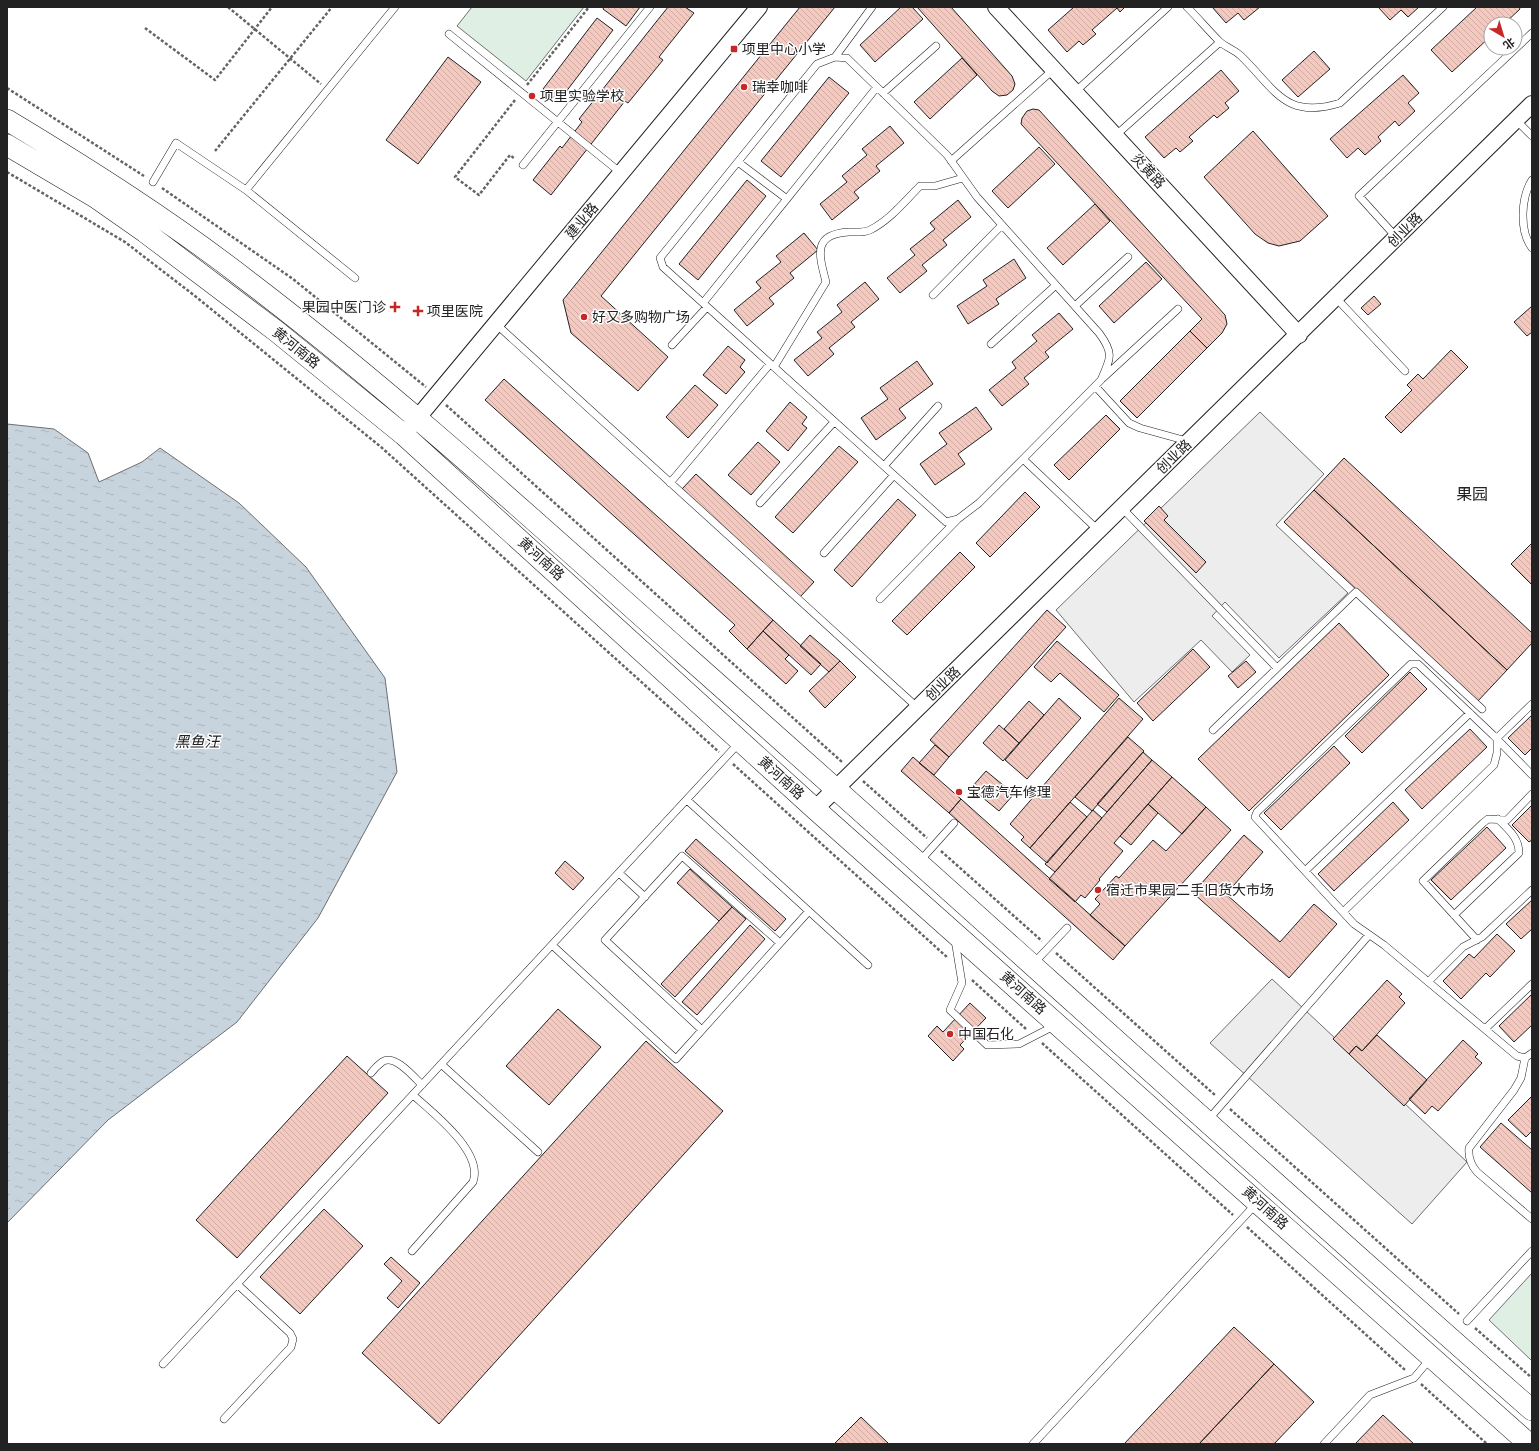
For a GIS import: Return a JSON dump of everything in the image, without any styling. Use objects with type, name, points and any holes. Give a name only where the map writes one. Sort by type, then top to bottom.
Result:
[{"type":"main road","name":"黄河南路","points":[[7,120],[133,198],[245,278],[418,418],[919,862],[1388,1284],[1532,1410]]},
{"type":"main road","name":"黄河南路","points":[[7,145],[95,197],[145,232],[276,331],[404,434],[815,809],[1529,1444]]},
{"type":"street","name":"建业路","points":[[404,434],[759,7]]},
{"type":"street","name":"炎黄路","points":[[996,7],[1299,335]]},
{"type":"street","name":"创业路","points":[[815,809],[1299,335],[1532,104]]},
{"type":"lane","points":[[246,190],[395,7]]},
{"type":"lane","points":[[523,165],[650,7]]},
{"type":"lane","points":[[872,7],[835,56],[817,64],[660,258],[663,267],[946,522],[958,519]]},
{"type":"lane","points":[[1074,92],[1168,7]]},
{"type":"lane","points":[[1187,7],[1220,42],[1240,55],[1280,98],[1300,107],[1322,108],[1340,103],[1443,7]]},
{"type":"lane","points":[[1397,238],[1359,196],[1532,33]]},
{"type":"lane","points":[[449,34],[621,174]]},
{"type":"lane","points":[[1115,136],[1220,42]]},
{"type":"lane","points":[[883,93],[936,46]]},
{"type":"lane","points":[[835,56],[847,58],[951,161],[976,197],[1075,306],[1109,347],[1108,363],[1101,380]]},
{"type":"lane","points":[[951,161],[1054,69]]},
{"type":"lane","points":[[672,346],[877,87]]},
{"type":"lane","points":[[1516,120],[1532,136]]},
{"type":"lane","points":[[153,182],[176,143],[246,190],[355,278]]},
{"type":"lane","points":[[738,162],[787,199]]},
{"type":"lane","points":[[670,483],[772,365],[826,282],[820,260],[820,249],[823,241],[836,233],[868,231],[882,223],[920,186],[935,186],[963,178]]},
{"type":"lane","points":[[1532,180],[1528,186],[1524,204],[1524,229],[1532,248]]},
{"type":"lane","points":[[933,296],[1002,225]]},
{"type":"lane","points":[[1075,306],[1128,257]]},
{"type":"lane","points":[[991,344],[1056,285]]},
{"type":"lane","points":[[1336,298],[1405,371]]},
{"type":"lane","points":[[880,599],[958,519],[979,503],[1101,380],[1178,309]]},
{"type":"lane","points":[[496,324],[918,708]]},
{"type":"lane","points":[[1095,386],[1130,423],[1140,428],[1190,442]]},
{"type":"lane","points":[[884,466],[938,406]]},
{"type":"lane","points":[[760,503],[834,422]]},
{"type":"lane","points":[[1023,459],[1099,531]]},
{"type":"lane","points":[[824,553],[894,475]]},
{"type":"lane","points":[[1122,508],[1277,668]]},
{"type":"lane","points":[[1213,730],[1356,592],[1482,709]]},
{"type":"lane","points":[[1532,775],[1497,738],[1418,664],[1411,664],[1257,812],[1255,817],[1354,924],[1370,935],[1517,1056],[1529,1055],[1521,1078],[1514,1090],[1469,1148],[1469,1154],[1472,1166],[1477,1172],[1532,1219]]},
{"type":"lane","points":[[1343,912],[1494,765],[1497,753],[1497,738],[1532,704]]},
{"type":"lane","points":[[1305,871],[1470,714]]},
{"type":"lane","points":[[163,1364],[741,741]]},
{"type":"lane","points":[[1477,940],[1423,881],[1488,819],[1507,820],[1532,794]]},
{"type":"lane","points":[[687,800],[868,965]]},
{"type":"lane","points":[[1454,915],[1519,853],[1519,844],[1515,837],[1498,819]]},
{"type":"lane","points":[[919,862],[954,823]]},
{"type":"lane","points":[[702,1030],[605,940],[682,856],[780,943]]},
{"type":"lane","points":[[619,873],[645,897]]},
{"type":"lane","points":[[1428,982],[1463,947],[1477,940],[1532,890]]},
{"type":"lane","points":[[552,945],[676,1059],[808,911]]},
{"type":"lane","points":[[1032,964],[1067,928]]},
{"type":"lane","points":[[953,931],[962,983],[950,1010],[987,1045],[1019,1044],[1058,1024]]},
{"type":"lane","points":[[1207,1122],[1370,935]]},
{"type":"lane","points":[[1485,1029],[1532,984]]},
{"type":"lane","points":[[371,1073],[383,1061],[389,1059],[396,1061],[422,1085]]},
{"type":"lane","points":[[442,1064],[538,1152]]},
{"type":"lane","points":[[412,1251],[473,1182],[475,1176],[475,1168],[470,1155],[447,1125],[413,1095]]},
{"type":"lane","points":[[1033,1444],[1258,1202]]},
{"type":"lane","points":[[1467,1321],[1532,1251]]},
{"type":"lane","points":[[224,1419],[291,1347],[293,1339],[290,1333],[237,1284]]},
{"type":"lane","points":[[1324,1444],[1370,1395],[1414,1378],[1432,1358]]},
{"type":"path","points":[[228,7],[328,89]]},
{"type":"path","points":[[145,28],[215,80],[272,7]]},
{"type":"path","points":[[215,151],[332,7]]},
{"type":"path","points":[[523,165],[510,155],[479,195],[455,177],[589,7]]},
{"type":"path","points":[[7,88],[153,182],[293,280],[436,396],[934,845],[1532,1378]]},
{"type":"path","points":[[7,172],[125,242],[338,411],[381,447],[1487,1444]]},
{"type":"green space","points":[[472,7],[584,7],[526,81],[457,26]]},
{"type":"green space","points":[[1532,1273],[1532,1361],[1489,1320]]},
{"type":"shaded area","points":[[1260,412],[1324,474],[1276,525],[1348,593],[1279,658],[1225,602],[1212,616],[1250,655],[1232,672],[1201,640],[1134,702],[1056,610]]},
{"type":"shaded area","points":[[1272,979],[1467,1162],[1412,1224],[1210,1043]]},
{"type":"water","name":"黑鱼汪","points":[[7,424],[54,429],[88,453],[99,482],[142,462],[160,448],[239,503],[306,567],[385,678],[397,772],[318,918],[237,1022],[108,1120],[7,1223]]},
{"type":"building","points":[[604,7],[640,7],[626,26],[603,9]]},
{"type":"building","points":[[668,7],[685,7],[694,13],[659,57],[663,60],[628,103],[625,101],[551,195],[533,180],[560,146],[562,148],[582,122],[579,119]]},
{"type":"building","points":[[800,7],[835,7],[601,296],[668,357],[638,391],[571,333],[563,300]]},
{"type":"building","points":[[901,7],[912,7],[923,19],[875,62],[860,45]]},
{"type":"building","points":[[917,7],[951,7],[1012,76],[1015,84],[1013,90],[1007,95],[999,96],[992,91]]},
{"type":"building","points":[[1074,7],[1125,7],[1120,12],[1117,8],[1092,30],[1096,34],[1083,45],[1079,41],[1067,52],[1048,30]]},
{"type":"building","points":[[1212,7],[1260,7],[1244,20],[1238,13],[1226,23]]},
{"type":"building","points":[[1378,7],[1419,7],[1408,17],[1401,10],[1390,20]]},
{"type":"building","points":[[1477,7],[1519,7],[1520,9],[1513,16],[1483,16],[1483,43],[1452,72],[1431,50]]},
{"type":"building","points":[[597,18],[613,30],[559,101],[543,89]]},
{"type":"building","points":[[1314,51],[1330,69],[1298,97],[1282,80]]},
{"type":"building","points":[[448,57],[481,82],[418,164],[386,140]]},
{"type":"building","points":[[962,58],[977,75],[930,119],[914,102]]},
{"type":"building","points":[[1221,70],[1239,91],[1225,103],[1229,108],[1217,118],[1214,115],[1189,137],[1193,141],[1180,152],[1176,148],[1164,158],[1145,137]]},
{"type":"building","points":[[1403,75],[1419,93],[1408,103],[1415,111],[1399,126],[1395,121],[1378,137],[1381,141],[1365,155],[1358,148],[1347,158],[1330,139]]},
{"type":"building","points":[[829,77],[849,93],[781,177],[761,161]]},
{"type":"building","points":[[1033,109],[1039,110],[1225,315],[1227,324],[1222,333],[1207,348],[1190,331],[1202,319],[1021,124],[1022,118],[1027,111]]},
{"type":"building","points":[[890,126],[904,143],[876,166],[880,171],[854,192],[859,198],[832,220],[820,204],[847,182],[842,176],[867,155],[862,149]]},
{"type":"building","points":[[1253,131],[1328,216],[1300,241],[1279,246],[1268,243],[1255,234],[1204,177]]},
{"type":"building","points":[[1039,147],[1055,164],[1008,208],[992,191]]},
{"type":"building","points":[[747,180],[766,196],[698,280],[679,264]]},
{"type":"building","points":[[958,200],[971,217],[943,240],[947,245],[922,265],[927,271],[900,293],[887,278],[915,255],[910,249],[935,229],[930,223]]},
{"type":"building","points":[[1095,204],[1110,221],[1063,265],[1047,248]]},
{"type":"building","points":[[804,233],[818,250],[790,273],[794,278],[769,298],[774,304],[747,326],[734,310],[761,288],[756,282],[781,262],[776,256]]},
{"type":"building","points":[[1014,259],[1026,278],[996,299],[999,304],[968,324],[957,306],[987,286],[983,280]]},
{"type":"building","points":[[1146,262],[1162,279],[1114,323],[1099,306]]},
{"type":"building","points":[[865,282],[879,299],[851,322],[855,327],[829,348],[834,354],[808,376],[794,360],[822,338],[817,332],[842,312],[837,305]]},
{"type":"building","points":[[1374,296],[1381,304],[1368,315],[1361,308]]},
{"type":"building","points":[[1532,306],[1532,332],[1527,336],[1514,322]]},
{"type":"building","points":[[1059,313],[1073,329],[1045,352],[1049,357],[1024,378],[1029,384],[1002,406],[989,390],[1016,368],[1012,362],[1037,341],[1032,335]]},
{"type":"building","points":[[1190,331],[1207,348],[1137,418],[1120,401]]},
{"type":"building","points":[[728,346],[745,360],[740,367],[745,372],[726,394],[703,375]]},
{"type":"building","points":[[1451,350],[1468,367],[1401,433],[1385,417],[1412,390],[1407,385],[1418,374],[1423,379]]},
{"type":"building","points":[[917,361],[933,384],[899,409],[906,418],[876,440],[861,418],[888,399],[880,388]]},
{"type":"building","points":[[504,379],[773,620],[747,649],[729,631],[735,625],[485,400]]},
{"type":"building","points":[[695,385],[718,405],[688,438],[666,417]]},
{"type":"building","points":[[790,402],[807,417],[802,424],[807,428],[788,451],[766,431]]},
{"type":"building","points":[[976,407],[992,429],[958,454],[965,464],[935,485],[920,464],[947,444],[939,433]]},
{"type":"building","points":[[1106,415],[1120,429],[1069,480],[1054,465]]},
{"type":"building","points":[[758,442],[780,462],[751,495],[728,475]]},
{"type":"building","points":[[839,446],[858,462],[793,533],[775,517]]},
{"type":"building","points":[[1344,458],[1532,633],[1532,643],[1507,670],[1314,490]]},
{"type":"building","points":[[696,474],[814,582],[800,597],[682,489]]},
{"type":"building","points":[[1314,490],[1507,670],[1477,702],[1284,522]]},
{"type":"building","points":[[1025,492],[1040,507],[990,557],[976,543]]},
{"type":"building","points":[[898,499],[916,515],[852,587],[834,570]]},
{"type":"building","points":[[1159,506],[1168,516],[1164,520],[1206,562],[1196,573],[1144,521]]},
{"type":"building","points":[[1532,543],[1532,585],[1511,564]]},
{"type":"building","points":[[960,552],[975,567],[907,635],[892,621]]},
{"type":"building","points":[[1047,610],[1066,627],[949,757],[930,740]]},
{"type":"building","points":[[773,620],[821,664],[811,675],[763,631]]},
{"type":"building","points":[[1339,623],[1389,675],[1249,811],[1198,759]]},
{"type":"building","points":[[763,631],[789,655],[785,659],[798,671],[786,684],[747,649]]},
{"type":"building","points":[[810,635],[840,661],[829,672],[800,646]]},
{"type":"building","points":[[1057,641],[1119,695],[1104,712],[1060,673],[1051,682],[1034,667]]},
{"type":"building","points":[[1193,649],[1210,667],[1153,721],[1137,703]]},
{"type":"building","points":[[840,661],[856,677],[825,708],[809,691]]},
{"type":"building","points":[[1246,661],[1256,672],[1238,688],[1228,676]]},
{"type":"building","points":[[1410,672],[1427,689],[1362,753],[1345,736]]},
{"type":"building","points":[[1059,698],[1081,718],[1027,779],[1005,760]]},
{"type":"building","points":[[1119,698],[1143,719],[1030,848],[1021,840],[1024,837],[1010,824]]},
{"type":"building","points":[[1029,701],[1044,715],[1019,743],[1004,729]]},
{"type":"building","points":[[1532,715],[1532,748],[1525,755],[1508,738]]},
{"type":"building","points":[[999,725],[1019,743],[1003,761],[983,743]]},
{"type":"building","points":[[1470,729],[1487,747],[1422,809],[1405,790]]},
{"type":"building","points":[[1128,737],[1144,751],[1092,811],[1075,797]]},
{"type":"building","points":[[935,745],[949,757],[934,775],[919,763]]},
{"type":"building","points":[[1334,746],[1350,763],[1281,830],[1264,813]]},
{"type":"building","points":[[1143,752],[1152,760],[1107,812],[1097,804]]},
{"type":"building","points":[[913,757],[961,799],[949,813],[901,771]]},
{"type":"building","points":[[1152,760],[1172,777],[1114,843],[1123,851],[1085,898],[1081,895],[1075,902],[1049,879]]},
{"type":"building","points":[[986,771],[1014,794],[999,811],[971,788]]},
{"type":"building","points":[[1172,777],[1206,807],[1182,834],[1148,804]]},
{"type":"building","points":[[961,799],[1125,946],[1113,960],[949,813]]},
{"type":"building","points":[[1070,802],[1087,817],[1047,863],[1030,848]]},
{"type":"building","points":[[1393,802],[1409,820],[1334,891],[1318,874]]},
{"type":"building","points":[[1148,804],[1158,813],[1131,845],[1120,836]]},
{"type":"building","points":[[1532,805],[1532,840],[1529,842],[1512,825]]},
{"type":"building","points":[[1206,807],[1231,830],[1125,946],[1090,915],[1100,904],[1095,899],[1116,876],[1119,878],[1153,840],[1166,851]]},
{"type":"building","points":[[1093,810],[1102,818],[1055,872],[1045,864]]},
{"type":"building","points":[[1487,827],[1506,848],[1451,900],[1431,880]]},
{"type":"building","points":[[1244,835],[1263,852],[1226,894],[1280,942],[1314,904],[1337,924],[1289,978],[1193,893]]},
{"type":"building","points":[[696,839],[786,919],[775,931],[685,851]]},
{"type":"building","points":[[565,861],[584,878],[573,890],[555,873]]},
{"type":"building","points":[[690,869],[732,907],[719,921],[677,883]]},
{"type":"building","points":[[1532,900],[1532,929],[1521,939],[1506,924]]},
{"type":"building","points":[[732,907],[746,919],[675,997],[661,984]]},
{"type":"building","points":[[750,925],[765,939],[697,1015],[682,1002]]},
{"type":"building","points":[[1497,934],[1515,951],[1490,977],[1486,973],[1461,999],[1443,981],[1469,954],[1474,958]]},
{"type":"building","points":[[1387,980],[1402,994],[1399,997],[1405,1003],[1362,1051],[1356,1046],[1349,1054],[1333,1039]]},
{"type":"building","points":[[1532,994],[1532,1025],[1514,1042],[1499,1026]]},
{"type":"building","name":"中国石化","points":[[970,1003],[986,1018],[960,1045],[964,1049],[953,1061],[928,1036],[937,1026],[943,1032]]},
{"type":"building","points":[[558,1009],[601,1047],[549,1105],[506,1066]]},
{"type":"building","points":[[1377,1035],[1427,1080],[1404,1106],[1349,1054],[1356,1046],[1362,1051]]},
{"type":"building","points":[[1463,1040],[1478,1054],[1475,1057],[1482,1063],[1438,1111],[1432,1106],[1425,1114],[1409,1099]]},
{"type":"building","points":[[646,1041],[723,1111],[439,1424],[362,1353]]},
{"type":"building","points":[[347,1056],[388,1093],[237,1258],[196,1220]]},
{"type":"building","points":[[1532,1096],[1532,1131],[1526,1137],[1508,1120]]},
{"type":"building","points":[[1501,1123],[1532,1150],[1532,1193],[1480,1147]]},
{"type":"building","points":[[324,1209],[363,1246],[300,1314],[260,1277]]},
{"type":"building","points":[[391,1257],[420,1283],[398,1308],[387,1298],[402,1281],[384,1264]]},
{"type":"building","points":[[1234,1327],[1274,1364],[1199,1444],[1124,1444]]},
{"type":"building","points":[[1274,1364],[1314,1402],[1274,1444],[1199,1444]]},
{"type":"building","points":[[1383,1415],[1414,1444],[1355,1444]]},
{"type":"building","points":[[861,1417],[889,1444],[834,1444]]},
{"type":"place","name":"项里中心小学","points":[[734,49]]},
{"type":"place","name":"瑞幸咖啡","points":[[744,87]]},
{"type":"place","name":"项里实验学校","points":[[532,96]]},
{"type":"place","name":"果园中医门诊","points":[[395,307]]},
{"type":"place","name":"项里医院","points":[[418,311]]},
{"type":"place","name":"好又多购物广场","points":[[584,317]]},
{"type":"place","name":"宝德汽车修理","points":[[959,792]]},
{"type":"place","name":"宿迁市果园二手旧货大市场","points":[[1098,890]]},
{"type":"place","name":"中国石化","points":[[950,1034]]},
{"type":"district","name":"果园","points":[[1472,494]]}]
